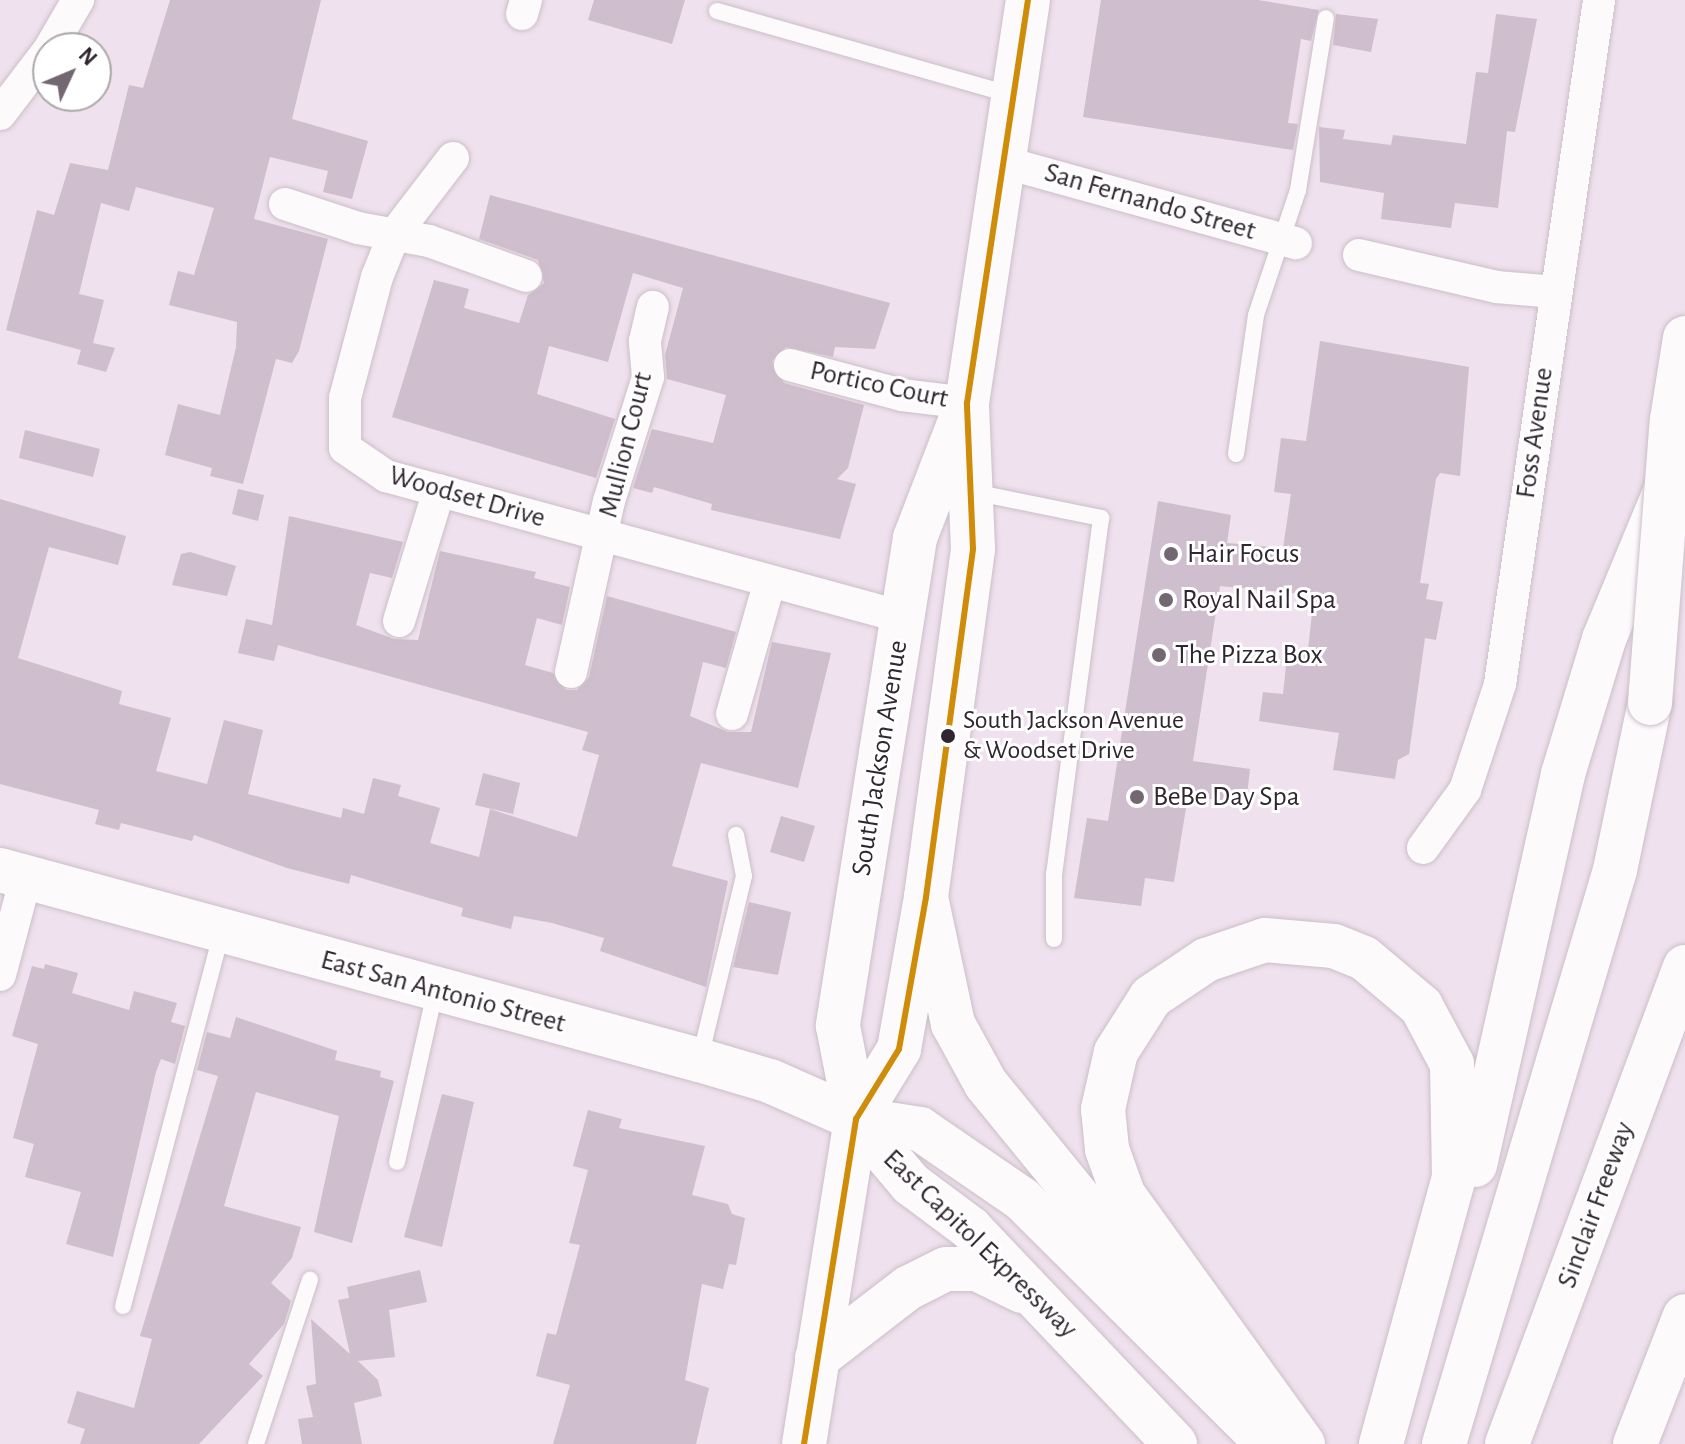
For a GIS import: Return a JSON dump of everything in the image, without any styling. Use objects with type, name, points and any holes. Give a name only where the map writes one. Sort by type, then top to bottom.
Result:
[{"type":"main road","name":"South Jackson Avenue","points":[[856,1119],[899,1049],[926,897],[973,549],[967,403],[1028,0]]},
{"type":"main road","points":[[1444,1444],[1615,870],[1650,703],[1672,420],[1685,338]]},
{"type":"main road","name":"South Jackson Avenue","points":[[804,1444],[856,1119],[838,1026],[902,617],[915,538],[967,403]]},
{"type":"main road","points":[[1384,1434],[1431,1324],[1460,1226],[1584,701],[1633,563],[1685,451]]},
{"type":"main road","name":"East San Antonio Street","points":[[13,874],[699,1060],[770,1081],[856,1119]]},
{"type":"main road","points":[[926,897],[953,1024],[986,1084],[1281,1444]]},
{"type":"main road","points":[[1303,1444],[1123,1194],[1107,1149],[1103,1109],[1116,1052],[1131,1022],[1174,980],[1234,947],[1297,940],[1364,958],[1421,1006],[1452,1064],[1454,1177],[1384,1434]]},
{"type":"main road","name":"Sinclair Freeway","points":[[1507,1444],[1685,967]]},
{"type":"main road","name":"East Capitol Expressway","points":[[856,1119],[911,1184],[970,1228],[1085,1345],[1175,1444]]},
{"type":"main road","name":"East Capitol Expressway","points":[[856,1119],[920,1129],[1022,1199],[1268,1444]]},
{"type":"main road","points":[[817,1358],[908,1288],[946,1269],[977,1269],[1016,1285],[1085,1345]]},
{"type":"main road","points":[[1635,1444],[1685,1316]]},
{"type":"street","points":[[59,32],[78,0]]},
{"type":"street","name":"Foss Avenue","points":[[1423,848],[1465,790],[1492,717],[1599,0]]},
{"type":"street","points":[[0,114],[32,72]]},
{"type":"street","name":"Woodset Drive","points":[[453,158],[394,235],[345,398],[345,448],[386,476],[902,617]]},
{"type":"street","name":"San Fernando Street","points":[[1003,162],[1290,242]]},
{"type":"street","points":[[285,204],[526,276]]},
{"type":"street","points":[[1359,255],[1496,287],[1556,292]]},
{"type":"street","name":"Mullion Court","points":[[571,672],[604,535],[648,377],[645,341],[653,307]]},
{"type":"street","name":"Portico Court","points":[[790,365],[902,395],[967,403]]},
{"type":"street","points":[[399,621],[439,490]]},
{"type":"street","points":[[732,714],[770,581]]},
{"type":"street","name":"East San Antonio Street","points":[[0,975],[13,874]]},
{"type":"lane","points":[[717,11],[1013,95]]},
{"type":"lane","points":[[1236,454],[1256,315],[1290,242],[1326,18]]},
{"type":"lane","points":[[971,492],[1101,518],[1054,874],[1054,939]]},
{"type":"lane","points":[[699,1060],[744,876],[736,835]]},
{"type":"lane","points":[[123,1306],[222,932]]},
{"type":"lane","points":[[397,1162],[436,990]]},
{"type":"lane","points":[[256,1444],[310,1280]]},
{"type":"building","points":[[170,0],[321,0],[292,119],[368,141],[352,199],[323,192],[328,171],[270,157],[254,219],[328,239],[299,351],[292,363],[276,359],[243,484],[210,476],[212,468],[165,455],[178,404],[220,415],[236,347],[237,322],[169,305],[178,271],[194,275],[214,208],[136,187],[129,211],[101,203],[79,294],[104,300],[93,343],[115,348],[106,372],[77,364],[81,350],[6,330],[37,210],[54,215],[70,163],[108,170],[129,85],[143,88]]},
{"type":"building","points":[[594,0],[685,0],[672,44],[588,20]]},
{"type":"building","points":[[1101,0],[1258,0],[1319,10],[1311,41],[1301,39],[1288,123],[1298,124],[1293,150],[1083,117]]},
{"type":"building","points":[[1336,14],[1378,19],[1371,52],[1333,45]]},
{"type":"building","points":[[1496,14],[1537,19],[1515,132],[1507,131],[1498,208],[1455,203],[1451,228],[1381,219],[1384,193],[1320,182],[1319,127],[1345,130],[1343,139],[1391,145],[1393,135],[1466,144],[1476,72],[1488,73]]},
{"type":"building","points":[[490,195],[890,303],[875,349],[835,347],[833,357],[786,347],[772,361],[784,383],[864,405],[848,468],[837,479],[856,484],[840,539],[711,510],[712,504],[654,487],[652,493],[633,488],[652,429],[713,443],[726,395],[667,379],[665,355],[683,288],[633,273],[608,362],[549,346],[537,394],[615,419],[596,478],[392,417],[434,280],[469,289],[464,308],[519,323],[528,295],[544,283],[538,260],[479,239]]},
{"type":"building","points":[[1320,341],[1469,367],[1460,476],[1440,473],[1436,479],[1420,583],[1429,584],[1426,599],[1443,602],[1436,640],[1425,638],[1409,754],[1398,760],[1395,779],[1333,770],[1339,733],[1259,721],[1263,692],[1283,694],[1288,647],[1308,650],[1314,595],[1220,586],[1193,761],[1250,769],[1246,804],[1188,796],[1174,882],[1145,878],[1141,906],[1074,898],[1087,818],[1108,821],[1158,501],[1231,515],[1227,543],[1283,548],[1291,494],[1274,492],[1281,438],[1306,441]]},
{"type":"building","points":[[25,430],[100,449],[93,477],[19,458]]},
{"type":"building","points":[[238,489],[264,495],[258,521],[232,514]]},
{"type":"building","points":[[0,499],[126,536],[118,565],[49,547],[18,658],[122,691],[119,704],[171,718],[156,771],[207,784],[224,720],[263,730],[248,794],[341,818],[343,808],[364,814],[373,778],[401,785],[398,796],[440,808],[430,843],[479,857],[490,809],[577,837],[599,755],[582,750],[588,732],[278,645],[274,661],[238,653],[246,619],[272,625],[289,516],[403,542],[392,578],[370,573],[356,625],[394,639],[418,640],[440,551],[536,572],[534,578],[570,587],[562,625],[537,618],[525,665],[553,673],[566,690],[577,690],[589,677],[607,596],[736,632],[726,668],[703,662],[690,716],[728,732],[751,732],[772,642],[831,653],[798,788],[701,763],[672,866],[728,881],[706,987],[600,951],[604,938],[552,923],[514,916],[511,929],[461,916],[463,908],[351,875],[349,884],[287,868],[194,835],[192,841],[121,823],[119,830],[95,824],[99,810],[0,784]]},
{"type":"building","points":[[190,552],[236,566],[227,596],[172,585],[181,554]]},
{"type":"building","points":[[483,773],[520,783],[513,814],[475,805]]},
{"type":"building","points":[[781,816],[815,826],[804,862],[770,852]]},
{"type":"building","points":[[749,902],[791,912],[778,975],[733,967]]},
{"type":"building","points":[[45,964],[78,973],[72,993],[129,1010],[134,991],[177,1003],[171,1022],[185,1026],[175,1064],[161,1059],[156,1072],[113,1257],[66,1244],[81,1192],[25,1177],[34,1144],[13,1138],[38,1044],[12,1036],[32,966],[44,969]]},
{"type":"building","points":[[236,1017],[337,1051],[335,1060],[381,1071],[380,1077],[394,1081],[352,1243],[314,1232],[339,1116],[256,1092],[224,1206],[301,1227],[292,1258],[271,1283],[291,1301],[284,1324],[249,1364],[263,1376],[199,1444],[80,1444],[85,1429],[67,1423],[77,1391],[134,1408],[152,1339],[140,1336],[218,1076],[197,1070],[207,1032],[230,1038]]},
{"type":"building","points":[[442,1094],[474,1102],[442,1247],[404,1237]]},
{"type":"building","points":[[588,1110],[622,1119],[619,1128],[705,1146],[692,1195],[728,1204],[732,1214],[745,1218],[736,1265],[729,1264],[723,1289],[702,1284],[685,1380],[709,1388],[696,1444],[553,1444],[570,1385],[536,1376],[547,1333],[556,1335],[580,1245],[569,1243],[588,1170],[573,1166]]},
{"type":"building","points":[[420,1270],[427,1302],[389,1310],[395,1357],[358,1361],[378,1380],[382,1396],[354,1403],[362,1444],[302,1444],[298,1419],[313,1417],[306,1386],[316,1384],[311,1319],[350,1354],[338,1300],[349,1298],[347,1287]]},
{"type":"transit line","points":[[804,1444],[856,1119],[899,1049],[926,897],[973,549],[967,403],[1028,0]]},
{"type":"place","name":"Hair Focus","points":[[1171,554]]},
{"type":"place","name":"Royal Nail Spa","points":[[1166,600]]},
{"type":"place","name":"The Pizza Box","points":[[1159,655]]},
{"type":"place","name":"South Jackson Avenue & Woodset Drive","points":[[948,736]]},
{"type":"place","name":"BeBe Day Spa","points":[[1137,797]]}]
